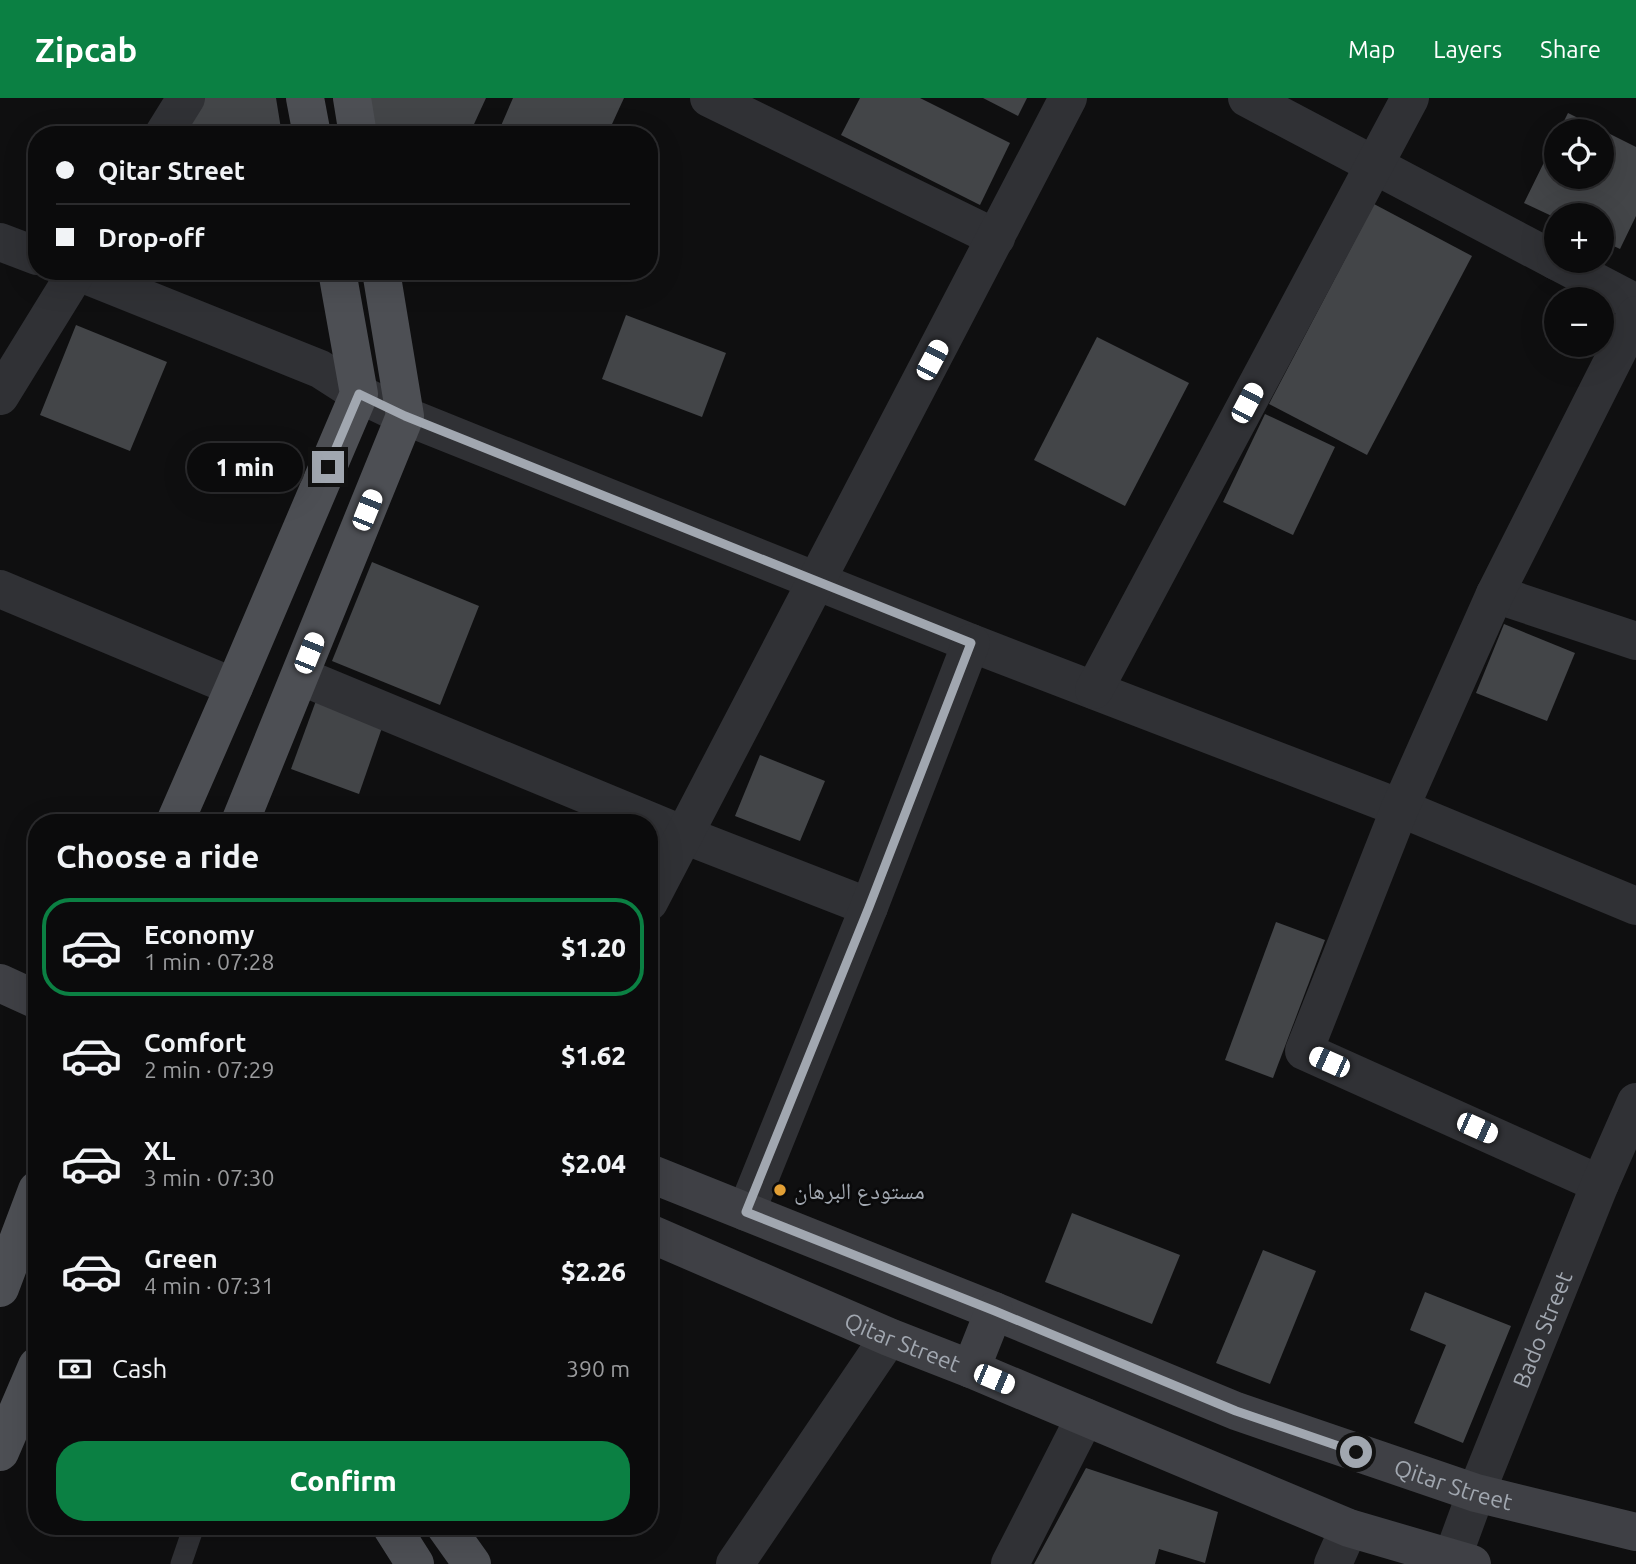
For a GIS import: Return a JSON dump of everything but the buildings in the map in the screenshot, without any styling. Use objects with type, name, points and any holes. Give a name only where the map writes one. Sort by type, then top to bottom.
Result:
[{"type":"main road","points":[[305,98],[310,126]]},
{"type":"main road","points":[[352,98],[357,126]]},
{"type":"main road","points":[[178,814],[359,394],[339,280]]},
{"type":"main road","points":[[243,814],[405,416],[382,280]]},
{"type":"main road","points":[[0,983],[28,996]]},
{"type":"main road","name":"Qitar Street","points":[[658,1177],[995,1311],[1236,1411],[1476,1493],[1636,1532]]},
{"type":"main road","points":[[0,1288],[28,1214]]},
{"type":"main road","name":"Qitar Street","points":[[658,1237],[889,1337],[1349,1528],[1458,1562]]},
{"type":"main road","points":[[971,1369],[995,1311]]},
{"type":"main road","points":[[0,1452],[28,1387]]},
{"type":"main road","points":[[397,1535],[415,1564]]},
{"type":"main road","points":[[451,1535],[472,1564]]},
{"type":"street","points":[[169,126],[186,98]]},
{"type":"street","points":[[709,98],[996,238]]},
{"type":"street","points":[[658,885],[1068,98]]},
{"type":"street","points":[[1247,98],[1544,255]]},
{"type":"street","points":[[1094,690],[1410,98]]},
{"type":"street","points":[[0,242],[28,253]]},
{"type":"street","points":[[1579,273],[1636,303]]},
{"type":"street","points":[[0,396],[71,280]]},
{"type":"street","points":[[98,280],[320,369],[359,394],[405,416],[971,643],[1400,808],[1636,906]]},
{"type":"street","points":[[1600,1184],[1304,1051],[1400,808],[1495,594],[1636,315]]},
{"type":"street","points":[[0,589],[234,687]]},
{"type":"street","points":[[1495,594],[1636,641]]},
{"type":"street","points":[[746,1212],[869,907],[971,643]]},
{"type":"street","points":[[300,676],[633,814]]},
{"type":"street","points":[[658,824],[869,907]]},
{"type":"street","name":"Bado Street","points":[[1458,1562],[1476,1493],[1600,1184],[1636,1102]]},
{"type":"street","points":[[735,1564],[889,1337]]},
{"type":"street","points":[[1010,1564],[1085,1417]]},
{"type":"street","points":[[1333,1564],[1349,1528]]},
{"type":"lane","points":[[181,1564],[191,1535]]},
{"type":"place","name":"مستودع البرهان","points":[[780,1190]]},
{"type":"route","points":[[328,467],[359,394],[405,416],[971,643],[869,907],[746,1212],[1236,1411],[1356,1452]]}]
